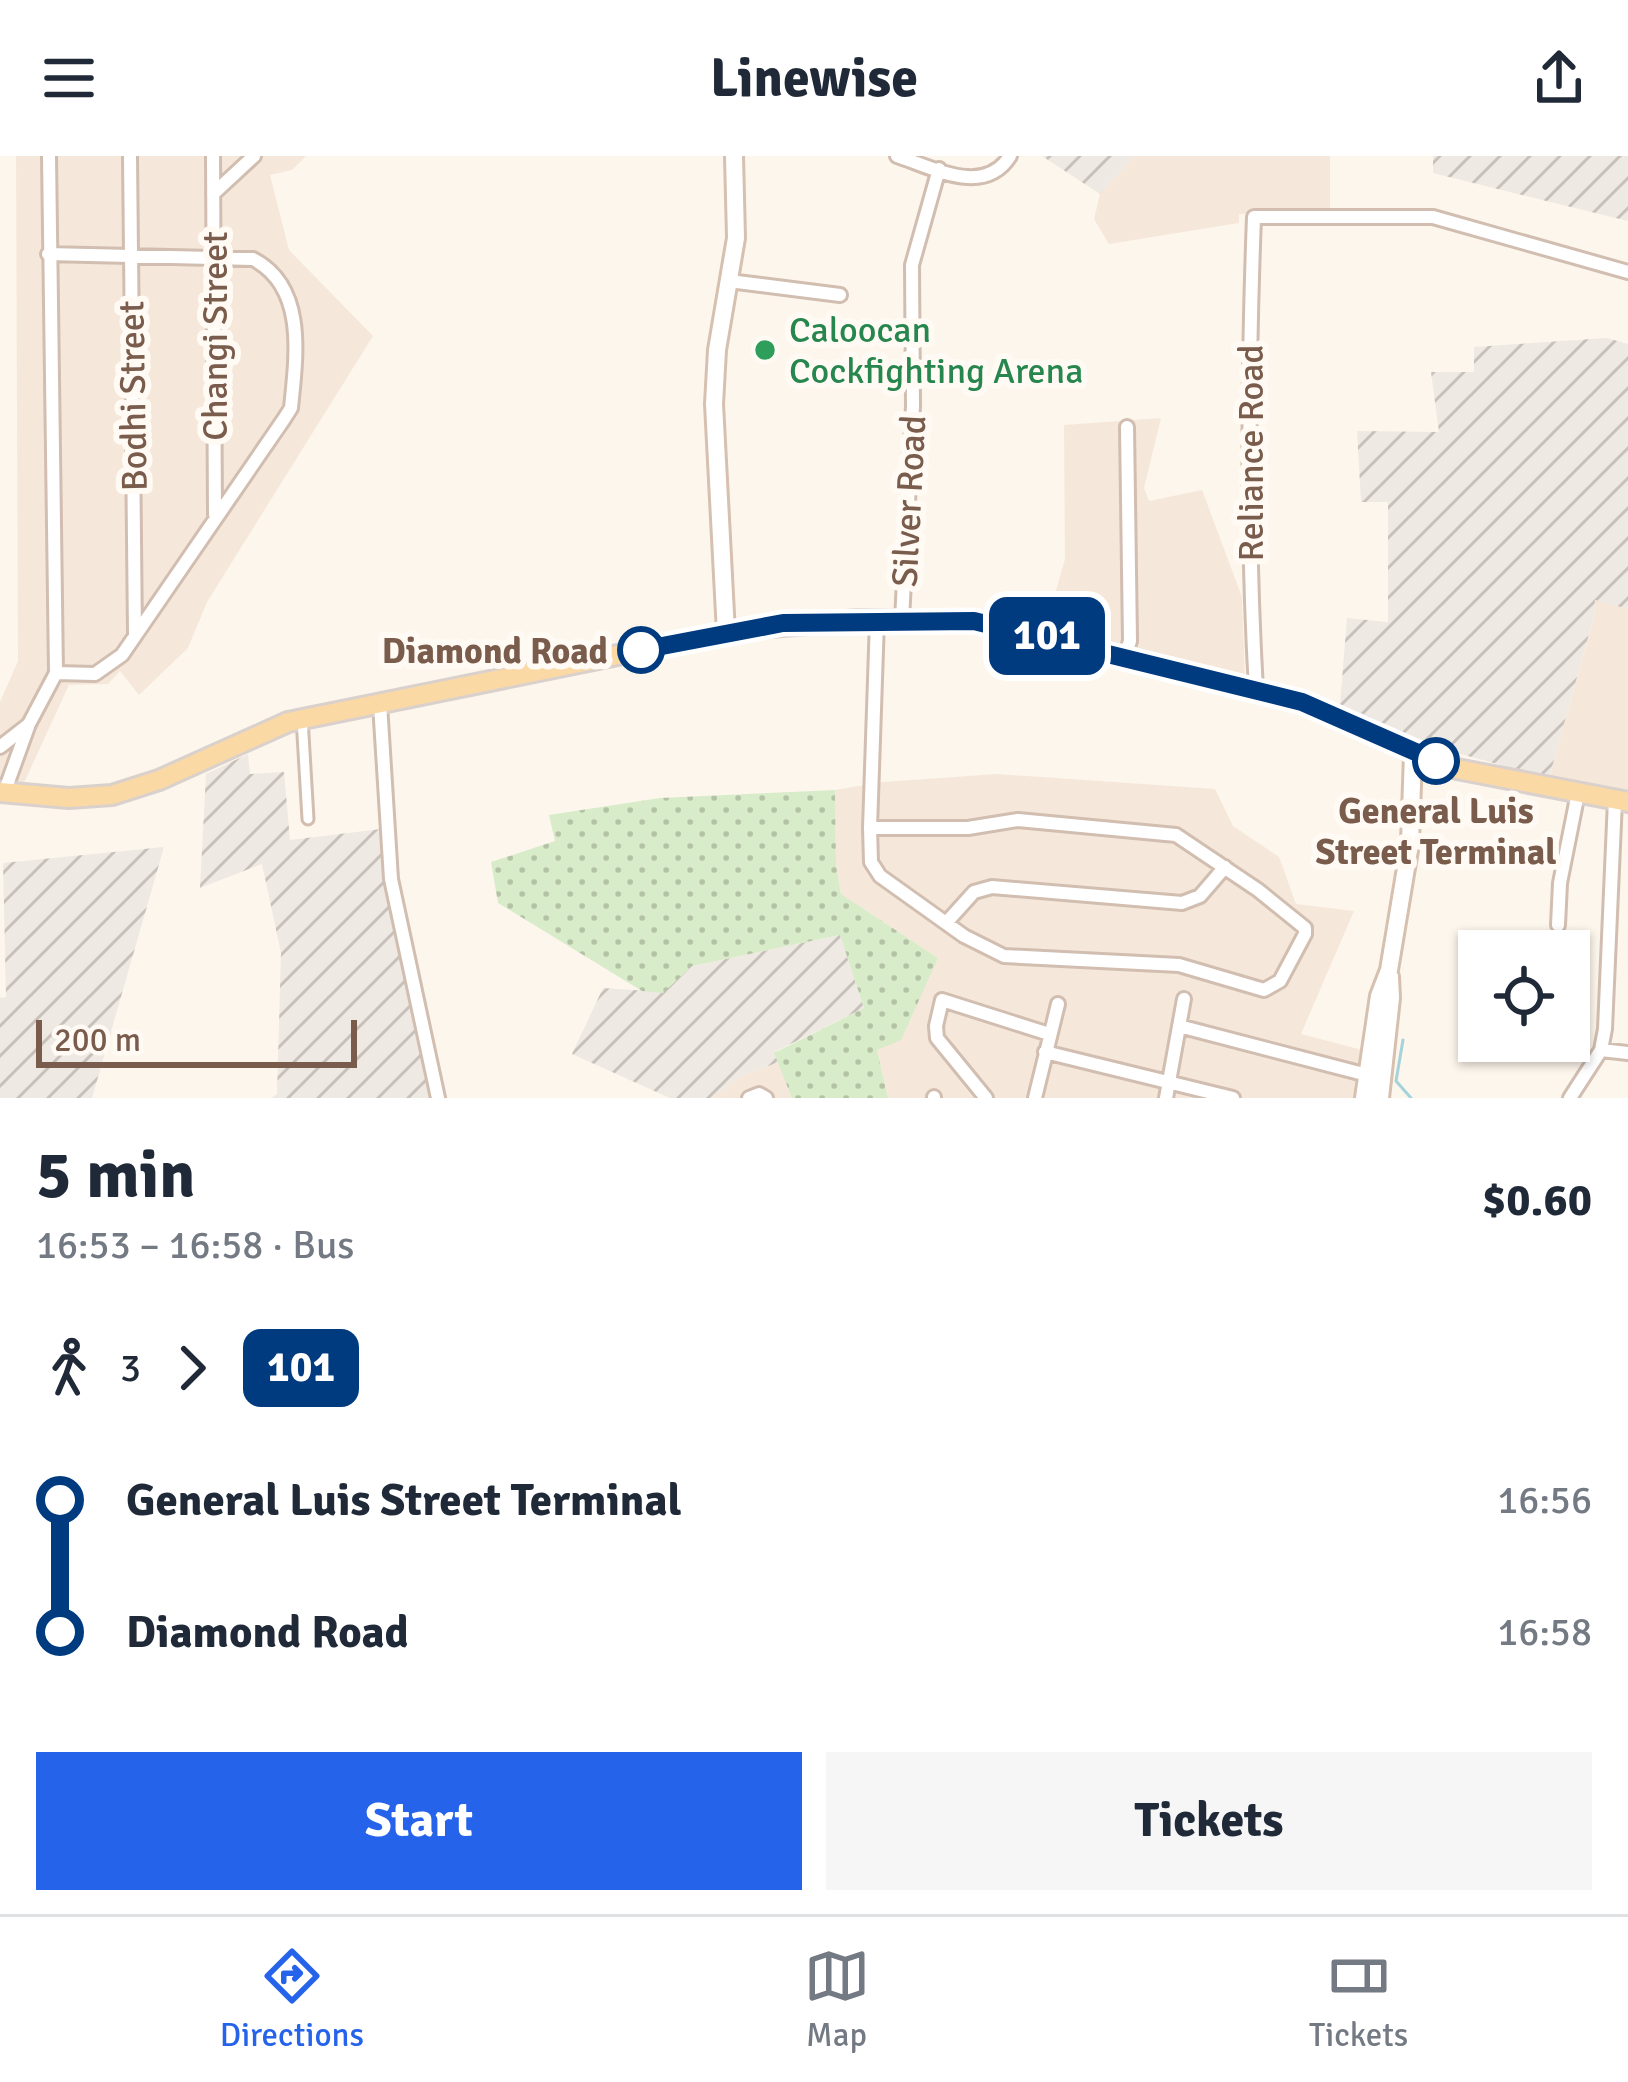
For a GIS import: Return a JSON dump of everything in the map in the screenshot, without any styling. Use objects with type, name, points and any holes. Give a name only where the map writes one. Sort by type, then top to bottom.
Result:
[{"type":"main road","points":[[726,633],[714,404],[717,350],[736,238],[734,156]]},
{"type":"main road","points":[[2,793],[69,798],[112,795],[159,780],[268,728],[302,718],[783,623],[902,620],[974,621],[1125,656],[1344,718],[1413,753],[1476,774],[1622,801]]},
{"type":"main road","points":[[1364,1098],[1375,1077],[1391,998],[1389,970],[1410,844],[1413,753]]},
{"type":"main road","points":[[1375,1077],[1380,1098]]},
{"type":"street","points":[[2,793],[29,724],[56,673],[49,156]]},
{"type":"street","name":"Bodhi Street","points":[[130,156],[135,637]]},
{"type":"street","name":"Changi Street","points":[[213,156],[215,516]]},
{"type":"street","points":[[213,194],[254,156]]},
{"type":"street","points":[[897,156],[986,179],[1010,156]]},
{"type":"street","name":"Silver Road","points":[[902,620],[914,406],[912,265],[939,170]]},
{"type":"street","name":"Reliance Road","points":[[1256,690],[1247,370],[1254,217],[1433,217],[1628,272]]},
{"type":"street","points":[[48,254],[253,259],[264,265],[288,298],[295,317],[291,408],[135,637],[105,670],[83,675],[56,673]]},
{"type":"street","points":[[729,281],[840,295]]},
{"type":"street","points":[[1125,656],[1130,641],[1127,427]]},
{"type":"street","points":[[870,828],[968,828],[1018,820],[1176,835],[1305,928],[1274,987],[1254,988],[1180,964],[1004,956],[946,923],[880,876],[871,862],[870,828],[877,620]]},
{"type":"street","points":[[380,704],[391,879],[438,1098]]},
{"type":"street","points":[[302,718],[308,819]]},
{"type":"street","points":[[0,747],[29,724]]},
{"type":"street","points":[[1558,925],[1560,883],[1578,793]]},
{"type":"street","points":[[1570,1098],[1601,1049],[1622,801]]},
{"type":"street","points":[[946,923],[974,892],[992,887],[1182,903],[1200,896],[1225,867]]},
{"type":"street","points":[[1166,1098],[1184,999]]},
{"type":"street","points":[[986,1098],[937,1038],[942,1000],[1049,1034]]},
{"type":"street","points":[[1034,1098],[1058,1004]]},
{"type":"street","points":[[1179,1026],[1375,1077]]},
{"type":"street","points":[[1601,1049],[1628,1053]]},
{"type":"street","points":[[1045,1052],[1233,1098]]},
{"type":"shaded area","points":[[16,156],[306,156],[292,170],[270,175],[289,250],[373,336],[207,602],[188,648],[139,695],[120,671],[108,684],[69,685],[22,787],[0,785],[0,702],[18,661]]},
{"type":"shaded area","points":[[1042,156],[1134,156],[1100,194]]},
{"type":"shaded area","points":[[1134,156],[1330,156],[1330,211],[1239,214],[1239,223],[1109,244],[1094,219],[1100,194]]},
{"type":"shaded area","points":[[1433,156],[1628,156],[1628,221],[1433,173]]},
{"type":"shaded area","points":[[1607,338],[1628,344],[1628,609],[1595,600],[1549,778],[1431,746],[1340,705],[1347,618],[1388,622],[1388,502],[1361,502],[1357,431],[1439,432],[1431,372],[1474,372],[1474,347]]},
{"type":"shaded area","points":[[1161,418],[1144,488],[1149,501],[1202,490],[1242,597],[1245,678],[1045,629],[1065,559],[1064,425]]},
{"type":"shaded area","points":[[1595,599],[1628,609],[1628,797],[1549,778]]},
{"type":"shaded area","points":[[248,754],[250,774],[284,772],[290,840],[381,829],[434,1098],[271,1098],[277,1094],[281,953],[262,864],[200,888],[206,774]]},
{"type":"shaded area","points":[[997,774],[1215,789],[1233,826],[1279,857],[1296,904],[1354,911],[1301,1034],[1366,1051],[1360,1098],[888,1098],[877,1050],[938,958],[841,894],[835,790]]},
{"type":"shaded area","points":[[164,847],[92,1098],[0,1098],[0,998],[6,997],[3,863]]},
{"type":"shaded area","points":[[840,935],[864,1008],[774,1052],[779,1062],[741,1076],[711,1098],[670,1098],[572,1054],[603,988],[663,992],[692,966]]},
{"type":"shaded area","points":[[779,1062],[792,1098],[711,1098],[741,1076]]},
{"type":"green space","points":[[835,790],[841,894],[938,958],[901,1040],[877,1050],[888,1098],[792,1098],[774,1053],[864,1008],[840,935],[692,966],[663,993],[642,991],[498,903],[491,862],[555,841],[549,815],[660,798]]},
{"type":"waterway","points":[[1403,1040],[1396,1081],[1411,1098]]},
{"type":"bus line","name":"101","points":[[641,650],[783,623],[974,621],[1302,702],[1436,761]]},
{"type":"place","name":"Caloocan Cockfighting Arena","points":[[765,350]]},
{"type":"place","name":"Diamond Road","points":[[641,650]]},
{"type":"place","name":"General Luis Street Terminal","points":[[1436,761]]}]
